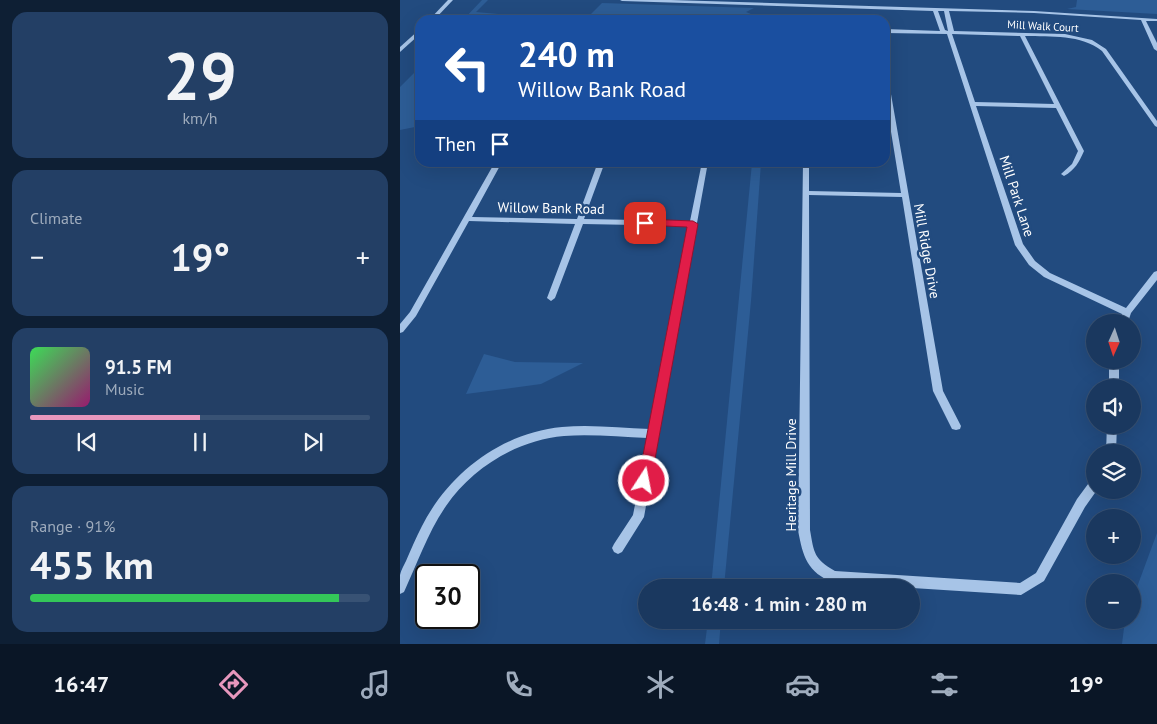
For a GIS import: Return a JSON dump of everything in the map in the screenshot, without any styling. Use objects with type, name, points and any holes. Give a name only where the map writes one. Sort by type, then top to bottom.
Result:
[{"type":"street","points":[[436,15],[452,0]]},
{"type":"street","points":[[622,0],[1072,14],[1157,20]]},
{"type":"street","name":"Mill Park Lane","points":[[935,10],[943,30],[949,33],[1019,245],[1032,263],[1047,275],[1127,312]]},
{"type":"street","name":"Mill Park Lane","points":[[946,10],[952,31],[949,33]]},
{"type":"street","points":[[1143,19],[1157,50]]},
{"type":"street","name":"Mill Walk Court","points":[[890,31],[1082,38],[1096,42],[1104,50],[1157,125]]},
{"type":"street","points":[[1022,35],[1081,151],[1075,164],[1064,174]]},
{"type":"street","points":[[400,50],[415,36]]},
{"type":"street","points":[[974,104],[1058,106]]},
{"type":"street","name":"Mill Ridge Drive","points":[[890,106],[938,391],[956,426]]},
{"type":"street","points":[[400,330],[413,314],[469,219],[496,167]]},
{"type":"street","points":[[551,298],[600,167]]},
{"type":"street","points":[[618,548],[638,517],[704,167]]},
{"type":"street","name":"Heritage Mill Drive","points":[[806,167],[804,530],[807,548],[814,565],[834,577],[1021,589],[1040,578],[1086,496]]},
{"type":"street","points":[[806,193],[905,195]]},
{"type":"street","name":"Willow Bank Road","points":[[469,219],[693,224]]},
{"type":"street","points":[[1127,312],[1157,274]]},
{"type":"street","points":[[400,588],[433,518],[446,498],[470,472],[494,454],[525,439],[553,433],[654,434]]},
{"type":"shaded area","points":[[482,0],[488,0],[476,12],[510,15],[468,15]]},
{"type":"shaded area","points":[[1077,0],[1157,0],[1157,14],[1067,9],[1076,7]]},
{"type":"shaded area","points":[[602,3],[754,8],[746,12],[754,15],[590,15]]},
{"type":"shaded area","points":[[414,70],[415,127],[400,130],[400,87],[414,73]]},
{"type":"shaded area","points":[[752,167],[761,167],[751,301],[725,579],[712,579]]},
{"type":"shaded area","points":[[484,354],[515,362],[583,363],[541,384],[466,394]]},
{"type":"shaded area","points":[[1157,533],[1157,644],[1122,644],[1124,629],[1141,629],[1141,576]]},
{"type":"shaded area","points":[[707,629],[720,629],[719,644],[705,644]]},
{"type":"route","points":[[644,481],[693,224],[645,223]]}]
